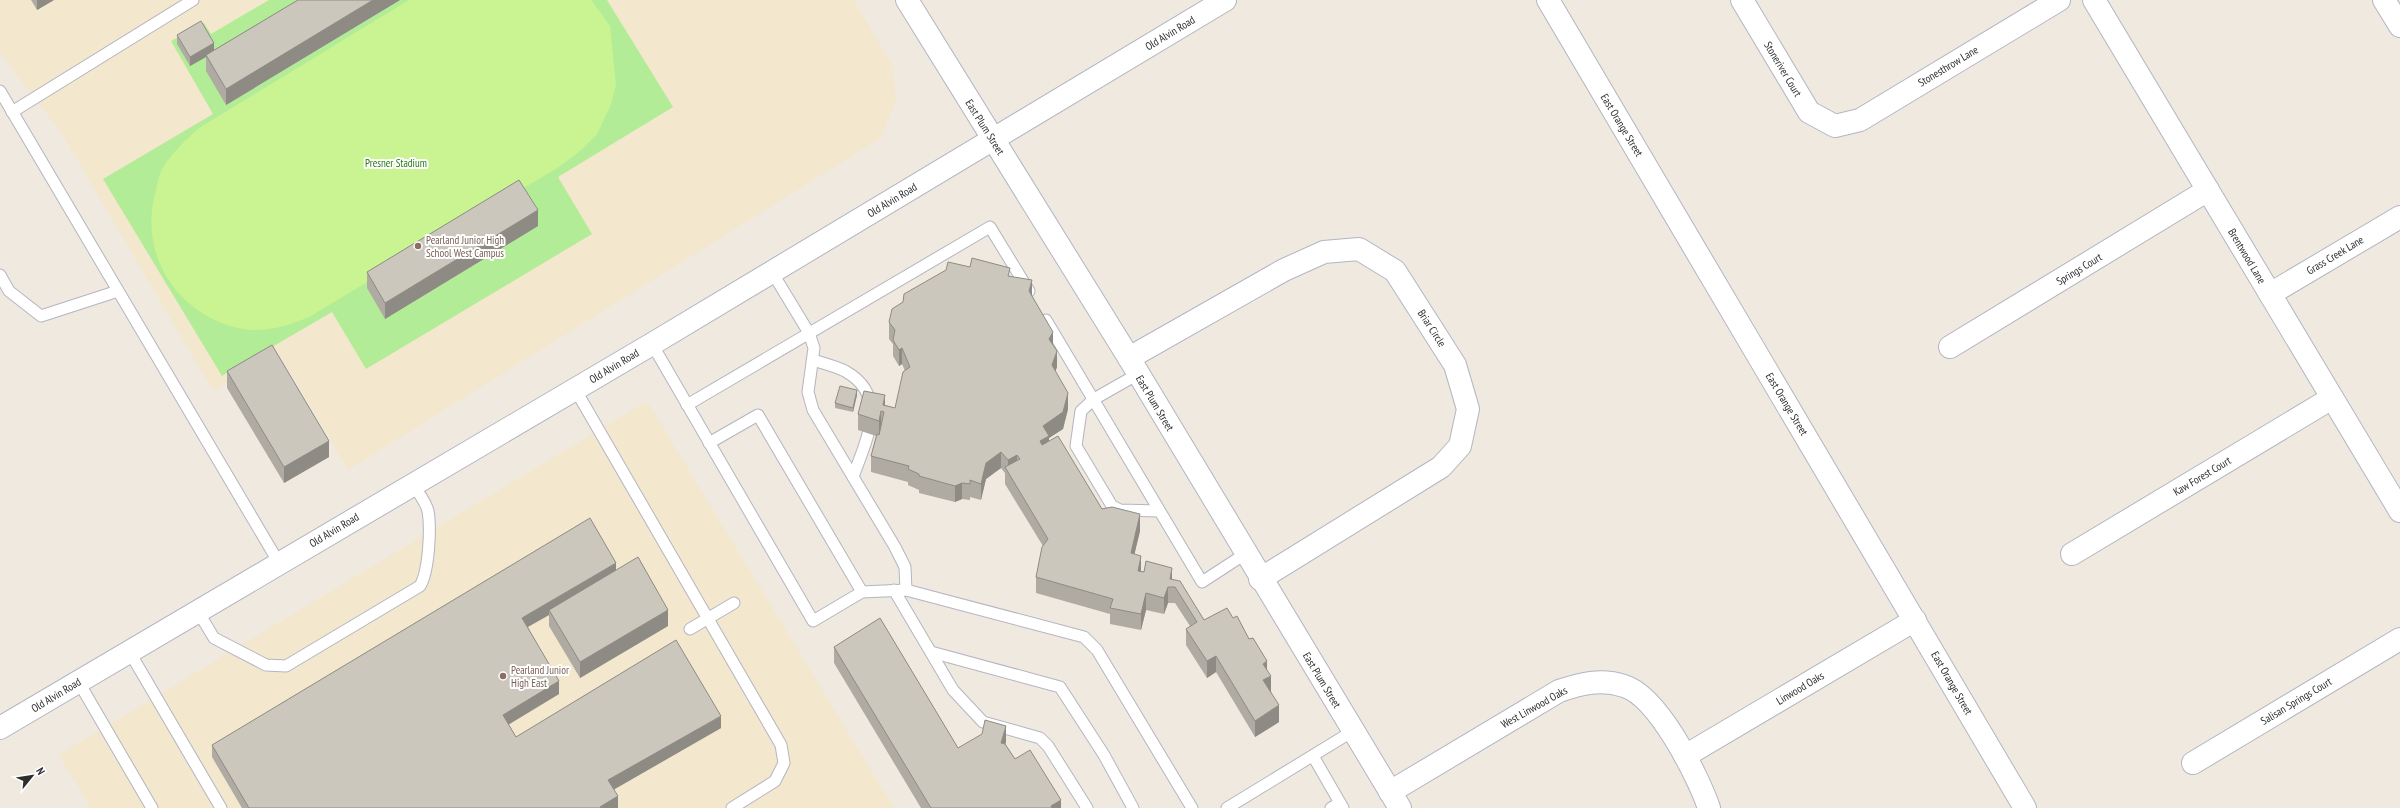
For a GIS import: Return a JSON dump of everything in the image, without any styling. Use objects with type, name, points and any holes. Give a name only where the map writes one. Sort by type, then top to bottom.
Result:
[{"type":"street","name":"East Plum Street","points":[[906,0],[1133,366],[1260,579],[1395,800]]},
{"type":"street","name":"Old Alvin Road","points":[[0,728],[652,344],[1226,0]]},
{"type":"street","name":"East Orange Street","points":[[1548,0],[2025,808]]},
{"type":"street","name":"Stoneriver Court","points":[[1742,0],[1809,112],[1835,126]]},
{"type":"street","name":"Stonesthrow Lane","points":[[1835,126],[1860,120],[2059,0]]},
{"type":"street","name":"Brentwood Lane","points":[[2094,0],[2400,511]]},
{"type":"street","points":[[2384,0],[2400,26]]},
{"type":"street","name":"Springs Court","points":[[1950,347],[2208,190]]},
{"type":"street","name":"Grass Creek Lane","points":[[2270,294],[2400,217]]},
{"type":"street","name":"Briar Circle","points":[[1133,366],[1284,270],[1324,252],[1358,249],[1395,271],[1455,365],[1468,409],[1460,446],[1455,452],[1441,467],[1260,579]]},
{"type":"street","name":"Kaw Forest Court","points":[[2072,554],[2332,398]]},
{"type":"street","name":"Linwood Oaks","points":[[1685,756],[1915,620]]},
{"type":"street","name":"Salisan Springs Court","points":[[2193,763],[2400,639]]},
{"type":"street","name":"West Linwood Oaks","points":[[1395,800],[1559,691],[1579,684],[1598,682],[1625,686],[1640,696],[1659,714],[1685,756],[1709,808]]},
{"type":"lane","points":[[12,112],[193,0]]},
{"type":"lane","points":[[0,91],[279,563]]},
{"type":"lane","points":[[687,405],[990,227],[1202,582],[1245,554]]},
{"type":"lane","points":[[772,272],[809,333],[814,348],[808,392],[813,410],[905,567],[906,590]]},
{"type":"lane","points":[[0,275],[9,291],[41,316],[118,291]]},
{"type":"lane","points":[[652,344],[813,621],[862,592],[906,590],[1084,637],[1097,650],[1192,808]]},
{"type":"lane","points":[[813,360],[844,370],[856,378],[866,390],[871,402],[871,424],[853,477]]},
{"type":"lane","points":[[1133,366],[1081,410],[1076,446],[1112,506],[1120,510],[1159,510]]},
{"type":"lane","points":[[575,389],[782,744],[784,763],[775,781],[732,808]]},
{"type":"lane","points":[[710,443],[758,415],[862,592]]},
{"type":"lane","points":[[198,610],[214,638],[266,665],[281,666],[292,662],[420,586],[425,578],[428,567],[428,510],[413,484]]},
{"type":"lane","points":[[894,590],[952,690],[983,722],[1040,738],[1048,746],[1087,808]]},
{"type":"lane","points":[[690,629],[734,603]]},
{"type":"lane","points":[[129,651],[221,808]]},
{"type":"lane","points":[[931,652],[1060,687],[1104,755],[1133,808]]},
{"type":"lane","points":[[78,682],[152,808]]},
{"type":"lane","points":[[1227,808],[1353,731]]},
{"type":"lane","points":[[1313,756],[1338,806]]},
{"type":"shaded area","name":"Pearland Junior High School West Campus","points":[[0,0],[854,0],[892,65],[896,100],[881,138],[348,470],[279,354],[213,391],[62,134],[0,53]]},
{"type":"shaded area","name":"Pearland Junior High East","points":[[647,401],[894,808],[91,808],[59,755]]},
{"type":"green space","name":"Presner Stadium","points":[[269,0],[607,0],[673,107],[558,177],[592,234],[366,369],[332,312],[222,376],[103,179],[213,114],[171,41],[204,23],[211,34]]},
{"type":"green space","name":"Presner Stadium","points":[[409,0],[591,0],[610,26],[616,85],[610,107],[597,134],[580,151],[559,167],[309,317],[266,330],[247,330],[217,321],[197,310],[181,296],[168,279],[158,260],[153,239],[152,217],[155,194],[161,171],[169,159],[199,128]]},
{"type":"building","points":[[298,0],[373,0],[226,89],[206,55]]},
{"type":"building","points":[[201,21],[214,43],[190,57],[177,35]]},
{"type":"building","points":[[519,180],[538,210],[385,303],[367,272]]},
{"type":"building","points":[[972,258],[1010,268],[1008,276],[1032,280],[1029,291],[1053,332],[1049,339],[1057,351],[1052,365],[1068,393],[1063,412],[1043,426],[1049,436],[1040,441],[1042,445],[1058,436],[1102,509],[1112,507],[1140,514],[1131,553],[1141,556],[1138,571],[1144,572],[1146,561],[1172,568],[1170,579],[1180,581],[1204,620],[1227,608],[1233,618],[1237,616],[1249,639],[1253,638],[1267,661],[1263,664],[1271,676],[1263,680],[1279,705],[1255,721],[1216,656],[1207,661],[1186,629],[1197,622],[1175,587],[1168,587],[1164,598],[1146,593],[1141,614],[1110,608],[1113,599],[1036,577],[1042,547],[1048,539],[1005,467],[1020,459],[1017,455],[1008,460],[1001,452],[986,463],[981,484],[970,480],[970,484],[962,483],[955,486],[919,476],[919,474],[908,469],[909,466],[871,456],[877,434],[879,435],[884,412],[881,411],[879,421],[858,414],[864,391],[885,395],[883,405],[895,408],[903,372],[910,367],[902,348],[899,350],[893,340],[895,330],[889,322],[892,309],[903,302],[904,294],[946,270],[948,262],[970,267]]},
{"type":"building","points":[[272,345],[329,441],[284,467],[227,371]]},
{"type":"building","points":[[840,386],[857,390],[853,408],[835,403]]},
{"type":"building","points":[[590,518],[616,563],[522,618],[559,681],[503,715],[516,737],[676,640],[721,716],[608,780],[618,796],[600,807],[601,808],[249,808],[212,745]]},
{"type":"building","points":[[638,557],[668,610],[580,662],[549,610]]},
{"type":"building","points":[[880,618],[958,748],[982,734],[985,720],[1006,726],[1001,743],[1005,744],[1015,759],[1030,750],[1061,800],[1051,806],[1052,808],[931,808],[834,647]]},
{"type":"place","name":"Pearland Junior High School West Campus","points":[[418,246]]},
{"type":"place","name":"Pearland Junior High East","points":[[503,676]]}]
